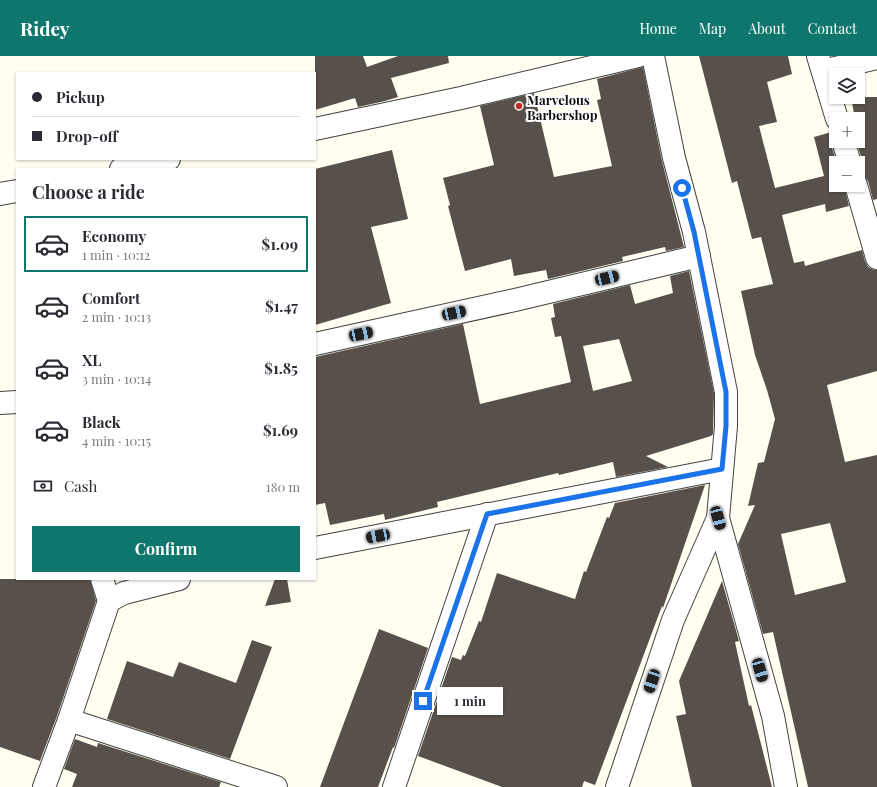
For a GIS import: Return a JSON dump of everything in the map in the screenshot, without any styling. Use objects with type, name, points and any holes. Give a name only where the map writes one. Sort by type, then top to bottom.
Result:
[{"type":"street","points":[[316,129],[461,98],[638,56]]},
{"type":"street","points":[[617,787],[673,620],[718,518],[726,426],[726,392],[699,256],[674,158],[653,56]]},
{"type":"street","points":[[835,112],[821,64],[877,58]]},
{"type":"street","points":[[126,168],[164,160]]},
{"type":"street","points":[[0,194],[16,191]]},
{"type":"street","points":[[858,192],[876,247]]},
{"type":"street","points":[[316,344],[515,300],[699,256]]},
{"type":"street","points":[[0,403],[16,402]]},
{"type":"street","points":[[316,548],[722,469]]},
{"type":"street","points":[[394,787],[487,514]]},
{"type":"street","points":[[718,518],[773,716],[786,787]]},
{"type":"street","points":[[44,787],[110,601],[102,580]]},
{"type":"street","points":[[110,601],[124,593],[175,580]]},
{"type":"street","points":[[69,720],[276,787]]},
{"type":"building","points":[[315,56],[363,56],[367,67],[398,56],[448,56],[449,63],[391,78],[398,97],[358,107],[355,98],[316,110]]},
{"type":"building","points":[[699,56],[788,56],[792,74],[767,82],[777,122],[759,126],[775,188],[824,176],[814,137],[829,133],[829,148],[832,148],[835,156],[829,156],[829,192],[846,192],[849,206],[826,212],[825,204],[782,215],[794,263],[804,261],[805,266],[862,250],[868,267],[877,270],[877,371],[827,385],[845,462],[877,455],[877,787],[808,787],[773,632],[763,634],[738,544],[755,505],[748,506],[758,463],[764,462],[775,419],[755,355],[741,291],[773,284],[761,237],[752,239],[737,181],[732,183]],"holes":[[[830,523],[846,582],[795,595],[781,534]]]},
{"type":"building","points":[[643,67],[662,161],[684,247],[666,251],[665,247],[622,257],[623,261],[548,279],[546,270],[514,276],[511,259],[465,271],[448,206],[450,205],[443,178],[494,165],[480,106],[534,93],[554,177],[612,166],[597,100],[601,99],[597,79]]},
{"type":"building","points":[[865,97],[877,97],[877,199],[873,200],[868,181],[865,177],[865,156],[861,156],[858,148],[865,148],[865,112],[854,112],[852,104],[865,104]]},
{"type":"building","points":[[392,150],[408,219],[371,227],[391,303],[316,325],[316,169]]},
{"type":"building","points":[[689,271],[714,393],[713,434],[711,436],[646,456],[668,467],[616,477],[613,462],[559,475],[558,473],[437,502],[438,507],[385,520],[384,514],[330,525],[325,503],[316,505],[316,357],[463,324],[480,404],[571,382],[561,336],[555,337],[551,318],[555,317],[553,304],[630,285],[635,304],[673,293],[670,276]],"holes":[[[619,339],[632,381],[593,391],[583,346]]]},
{"type":"building","points":[[705,485],[663,608],[662,606],[595,785],[584,781],[582,787],[502,787],[418,756],[452,657],[461,660],[463,655],[465,656],[479,621],[481,622],[497,573],[575,599],[584,571],[586,572],[607,517],[609,518],[615,503]]},
{"type":"building","points":[[0,579],[90,580],[96,601],[40,761],[0,747]]},
{"type":"building","points":[[275,580],[287,580],[291,602],[265,606]]},
{"type":"building","points":[[722,581],[739,641],[735,642],[749,706],[751,705],[772,787],[692,787],[676,716],[686,714],[679,681]]},
{"type":"building","points":[[379,629],[428,648],[394,748],[393,747],[378,787],[320,787]]},
{"type":"building","points":[[252,640],[272,647],[230,759],[107,719],[127,661],[173,677],[179,662],[236,683]]},
{"type":"building","points":[[75,739],[97,747],[98,743],[221,782],[219,787],[72,787],[77,774],[64,769]]},
{"type":"place","name":"Marvelous Barbershop","points":[[519,106]]},
{"type":"route","points":[[423,701],[487,514],[722,469],[726,426],[726,392],[694,232],[682,188]]}]
